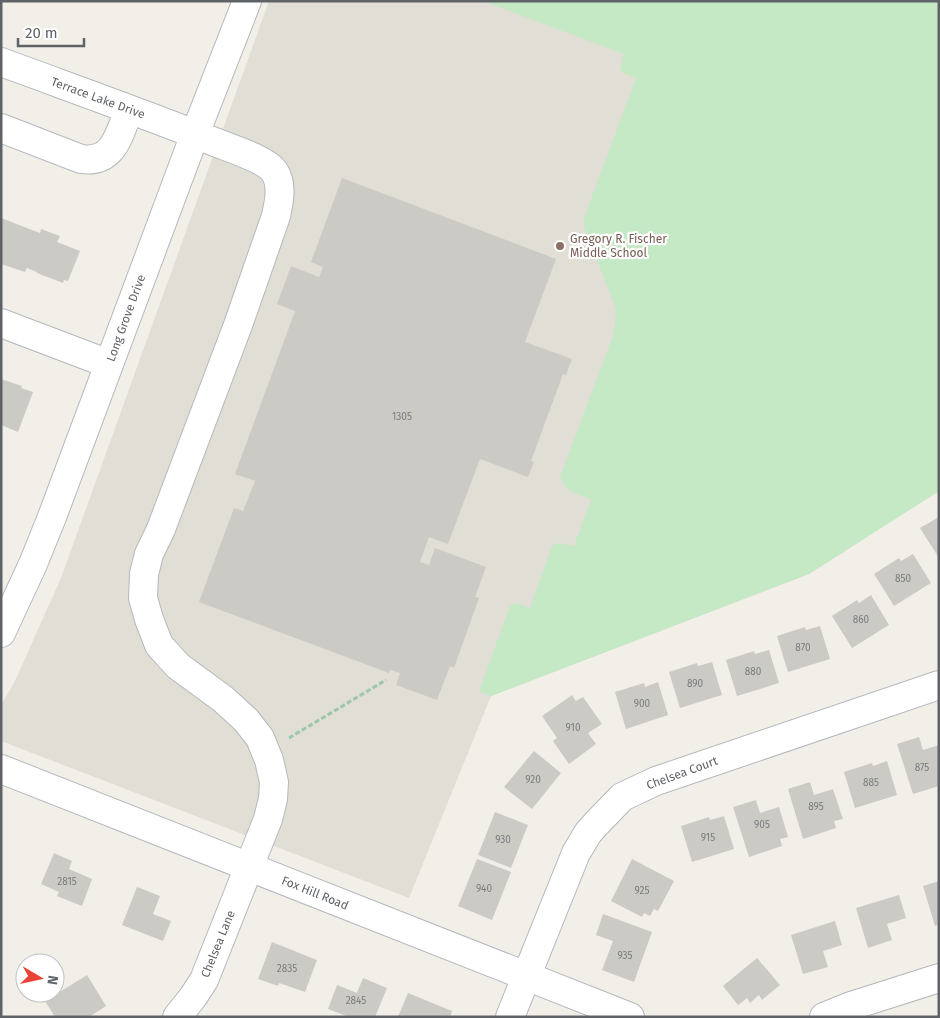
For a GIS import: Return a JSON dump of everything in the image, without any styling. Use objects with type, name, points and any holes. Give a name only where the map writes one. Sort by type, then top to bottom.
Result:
[{"type":"street","name":"Long Grove Drive","points":[[1,633],[33,564],[246,1]]},
{"type":"street","name":"Terrace Lake Drive","points":[[1,62],[195,134],[260,161],[274,171],[279,184],[280,199],[276,216],[238,325],[161,529],[149,554],[144,574],[143,598],[159,645],[178,666],[222,699],[246,720],[260,738],[269,760],[274,782],[272,799],[268,819],[249,866]]},
{"type":"street","points":[[1,128],[81,159],[90,160],[103,157],[112,148],[129,110]]},
{"type":"street","points":[[1,323],[109,364]]},
{"type":"street","name":"Chelsea Court","points":[[526,976],[576,853],[588,833],[622,798],[671,775],[939,685]]},
{"type":"street","name":"Fox Hill Road","points":[[1,769],[630,1017]]},
{"type":"street","name":"Chelsea Lane","points":[[176,1017],[194,997],[204,980],[249,866]]},
{"type":"street","points":[[510,1017],[526,976]]},
{"type":"street","points":[[824,1017],[851,1006],[939,978]]},
{"type":"path","points":[[289,738],[386,680]]},
{"type":"shaded area","name":"Gregory R. Fischer Middle School","points":[[269,1],[939,1],[939,491],[809,574],[491,696],[409,898],[1,741],[1,705],[14,683],[61,578]]},
{"type":"green space","points":[[483,1],[939,1],[939,491],[809,574],[491,696],[479,691],[510,606],[516,603],[530,608],[552,546],[558,543],[574,546],[591,500],[569,489],[560,477],[613,336],[615,324],[616,309],[584,227],[584,218],[636,78],[623,73],[620,68],[624,54]]},
{"type":"building","points":[[342,178],[556,259],[525,342],[572,359],[566,375],[563,374],[531,461],[534,462],[528,477],[480,459],[448,544],[429,537],[420,562],[429,565],[435,548],[486,567],[475,597],[479,598],[454,668],[450,666],[437,700],[396,685],[400,673],[390,670],[389,673],[199,602],[234,508],[243,511],[255,481],[235,474],[295,311],[277,304],[291,266],[319,277],[323,267],[311,262]]},
{"type":"building","points":[[1,218],[40,233],[41,229],[60,236],[57,242],[80,251],[68,281],[64,280],[63,283],[27,268],[25,272],[1,264]]},
{"type":"building","points":[[1,379],[33,392],[18,432],[1,425]]},
{"type":"building","points":[[939,517],[939,558],[920,528]]},
{"type":"building","points":[[913,554],[931,583],[894,606],[874,574],[899,558],[901,561]]},
{"type":"building","points":[[871,595],[889,625],[852,648],[832,616],[857,600],[859,603]]},
{"type":"building","points":[[820,626],[830,659],[788,672],[777,636],[805,627],[806,630]]},
{"type":"building","points":[[769,650],[779,683],[737,696],[726,660],[754,651],[755,654]]},
{"type":"building","points":[[712,662],[722,695],[680,708],[669,672],[697,663],[698,666]]},
{"type":"building","points":[[658,682],[668,715],[626,729],[615,692],[644,683],[645,687]]},
{"type":"building","points":[[572,695],[576,701],[583,697],[602,724],[588,733],[596,744],[569,764],[553,741],[557,738],[542,716]]},
{"type":"building","points":[[919,737],[923,750],[939,745],[939,786],[913,794],[897,744]]},
{"type":"building","points":[[534,751],[561,773],[532,809],[504,787]]},
{"type":"building","points":[[887,761],[897,795],[855,808],[844,772],[872,763],[873,766]]},
{"type":"building","points":[[810,782],[814,795],[833,789],[843,819],[834,821],[836,828],[803,839],[788,789]]},
{"type":"building","points":[[756,800],[760,813],[779,807],[788,837],[780,839],[782,846],[749,857],[733,807]]},
{"type":"building","points":[[495,812],[528,825],[511,868],[478,855]]},
{"type":"building","points":[[724,816],[734,849],[692,862],[681,826],[709,817],[710,820]]},
{"type":"building","points":[[54,853],[72,861],[69,869],[92,879],[82,906],[57,896],[59,892],[41,884]]},
{"type":"building","points":[[477,859],[511,872],[492,920],[458,906]]},
{"type":"building","points":[[632,859],[674,881],[658,911],[654,909],[650,916],[644,913],[642,917],[611,901]]},
{"type":"building","points":[[939,881],[939,924],[935,926],[923,886]]},
{"type":"building","points":[[137,887],[160,896],[153,914],[171,921],[163,941],[122,925]]},
{"type":"building","points":[[899,895],[906,918],[887,924],[892,940],[868,948],[856,908]]},
{"type":"building","points":[[603,914],[652,932],[634,982],[602,970],[613,941],[596,935]]},
{"type":"building","points":[[835,921],[842,945],[823,951],[828,967],[803,974],[791,935]]},
{"type":"building","points":[[272,942],[317,960],[305,992],[279,983],[278,986],[258,979]]},
{"type":"building","points":[[757,958],[780,985],[762,1000],[759,995],[750,1003],[747,998],[738,1005],[723,986]]},
{"type":"building","points":[[87,975],[106,1006],[89,1017],[55,1017],[46,1003],[65,1003],[65,989]]},
{"type":"building","points":[[363,978],[387,988],[375,1017],[349,1017],[328,1009],[337,985],[357,993]]},
{"type":"building","points":[[408,993],[452,1011],[450,1017],[398,1017]]},
{"type":"place","name":"Gregory R. Fischer Middle School","points":[[560,246]]}]
